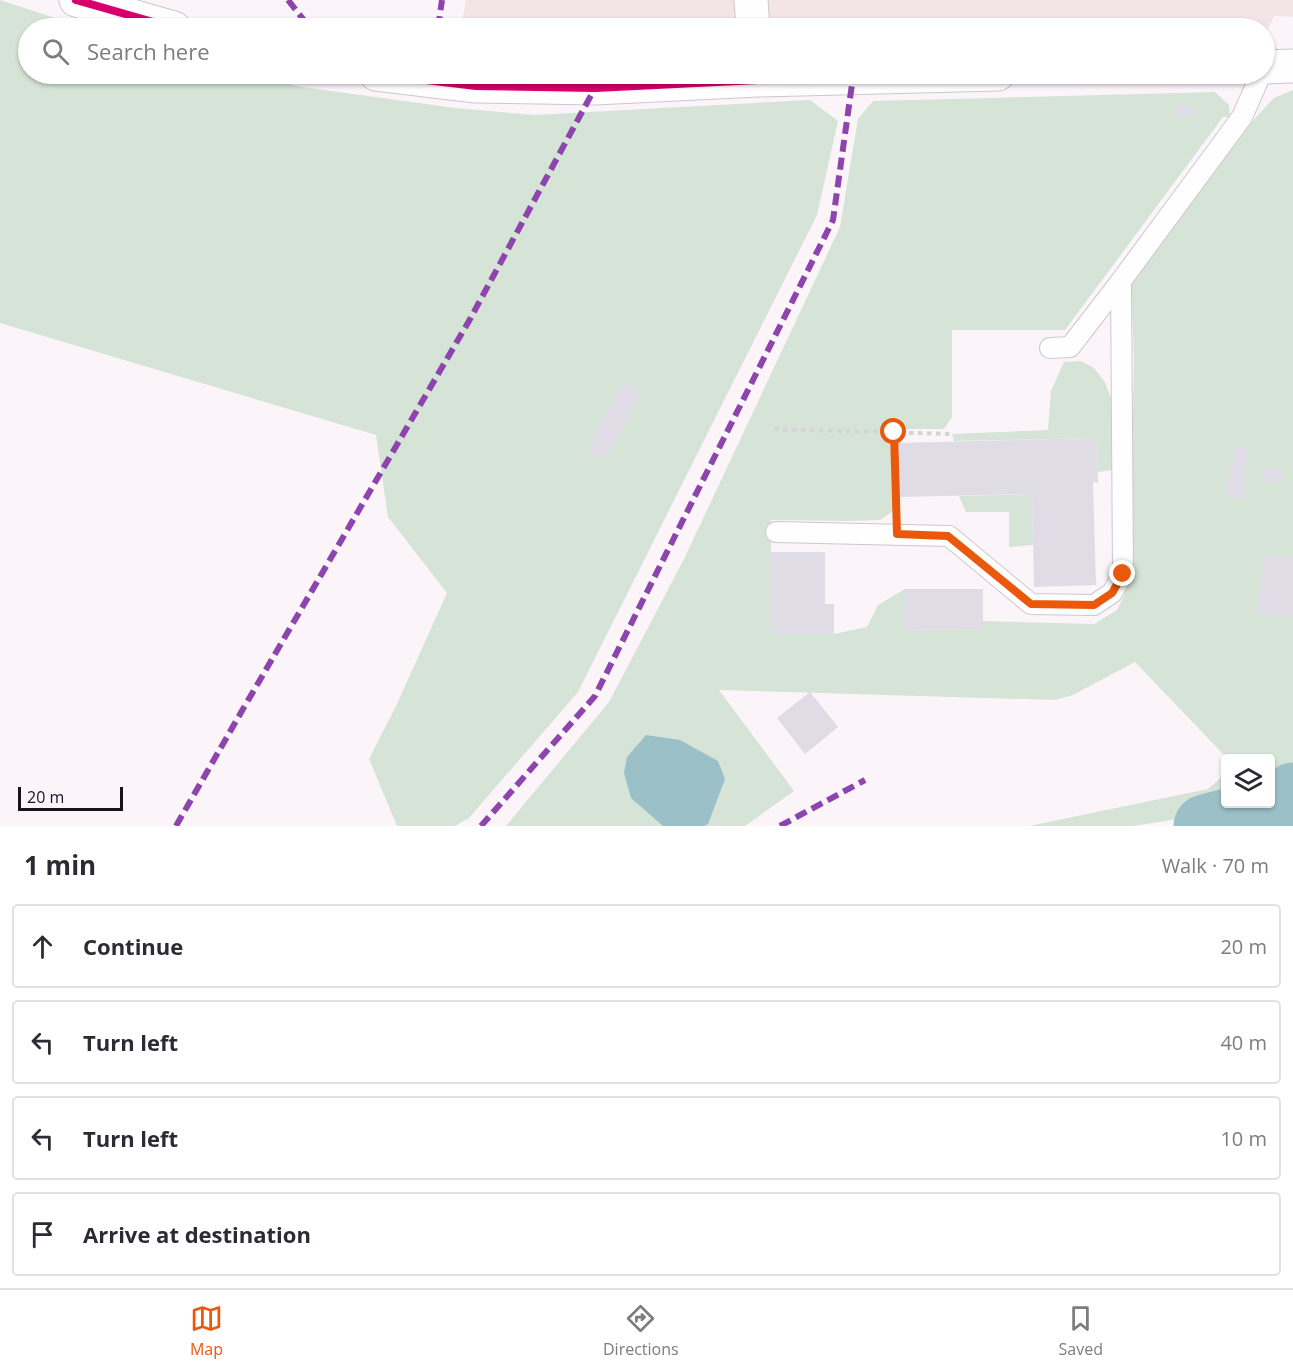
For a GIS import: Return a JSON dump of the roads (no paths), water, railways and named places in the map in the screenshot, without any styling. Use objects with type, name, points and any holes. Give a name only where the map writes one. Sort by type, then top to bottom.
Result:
[{"type":"street","points":[[76,0],[139,18]]},
{"type":"street","points":[[751,0],[752,18]]},
{"type":"street","points":[[1275,67],[1293,66]]},
{"type":"street","points":[[459,84],[596,88],[650,84]]},
{"type":"lane","points":[[1050,348],[1070,347],[1242,117],[1257,84]]},
{"type":"lane","points":[[776,532],[948,536],[1031,604],[1094,605],[1112,593],[1123,574],[1121,281]]},
{"type":"water","points":[[646,735],[680,740],[718,761],[725,779],[708,824],[704,826],[663,826],[631,798],[624,773],[627,757]]},
{"type":"waterway","points":[[1205,826],[1273,808],[1293,794]]}]
